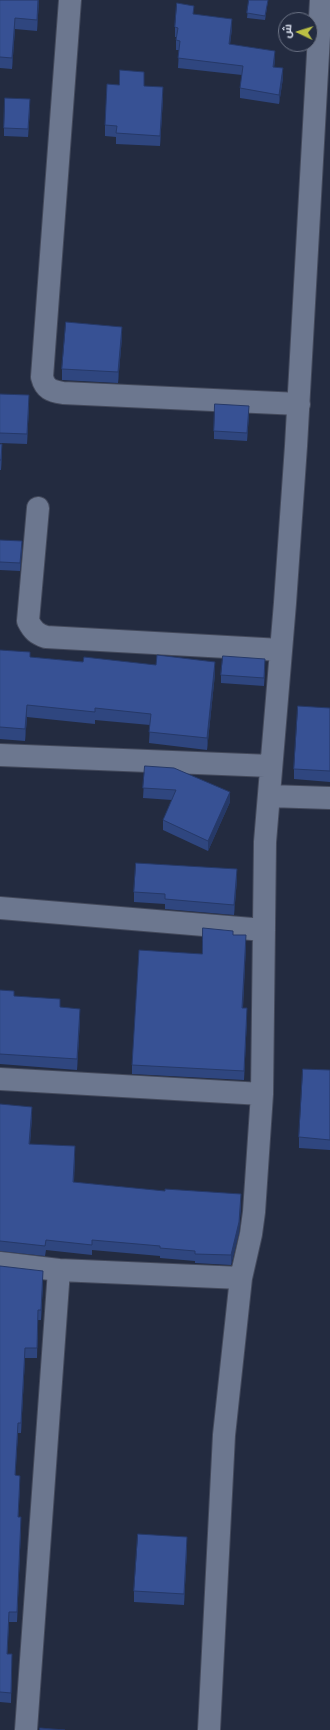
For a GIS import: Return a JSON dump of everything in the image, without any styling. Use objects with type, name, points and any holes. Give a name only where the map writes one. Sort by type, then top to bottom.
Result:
[{"type":"street","points":[[70,0],[42,377],[44,385],[51,390],[63,392],[298,404]]},
{"type":"street","points":[[209,1730],[224,1435],[241,1278],[254,1212],[262,1094],[265,842],[281,650],[298,404],[321,0]]},
{"type":"street","points":[[38,508],[28,621],[37,634],[46,637],[281,650]]},
{"type":"street","points":[[0,755],[271,766]]},
{"type":"street","points":[[269,796],[330,798]]},
{"type":"street","points":[[0,908],[264,930]]},
{"type":"street","points":[[0,1079],[262,1094]]},
{"type":"street","points":[[0,1263],[59,1270],[241,1278]]},
{"type":"street","points":[[26,1730],[59,1270]]},
{"type":"building","points":[[0,0],[38,0],[37,20],[15,18],[12,58],[0,57]]},
{"type":"building","points":[[249,0],[268,0],[265,16],[247,13]]},
{"type":"building","points":[[177,3],[194,6],[193,14],[232,19],[229,44],[275,51],[273,67],[283,68],[279,95],[240,88],[243,66],[178,58],[180,41],[176,40],[178,28],[175,27]]},
{"type":"building","points":[[120,70],[144,72],[144,86],[163,87],[160,136],[116,133],[117,126],[105,125],[107,84],[119,85]]},
{"type":"building","points":[[5,98],[30,99],[28,129],[4,128]]},
{"type":"building","points":[[66,322],[122,327],[118,372],[62,369]]},
{"type":"building","points":[[0,394],[29,395],[27,434],[0,433]]},
{"type":"building","points":[[215,404],[249,406],[247,433],[214,431]]},
{"type":"building","points":[[0,444],[2,444],[1,460],[0,460]]},
{"type":"building","points":[[0,540],[22,541],[20,563],[0,562]]},
{"type":"building","points":[[0,650],[30,652],[30,657],[83,662],[84,657],[156,665],[157,655],[215,662],[207,738],[149,732],[151,714],[95,708],[95,712],[27,705],[25,729],[0,727]]},
{"type":"building","points":[[223,656],[265,659],[264,678],[221,675]]},
{"type":"building","points":[[298,706],[330,708],[330,771],[294,769]]},
{"type":"building","points":[[145,766],[174,768],[230,792],[208,841],[163,820],[176,790],[143,788]]},
{"type":"building","points":[[136,863],[237,869],[234,905],[165,899],[165,894],[134,892]]},
{"type":"building","points":[[203,928],[233,931],[233,935],[246,935],[242,1008],[247,1008],[244,1071],[132,1065],[139,950],[202,954]]},
{"type":"building","points":[[0,990],[14,991],[14,996],[60,999],[60,1007],[80,1009],[77,1059],[0,1054]]},
{"type":"building","points":[[303,1069],[330,1070],[330,1140],[299,1137]]},
{"type":"building","points":[[0,1104],[32,1107],[29,1144],[75,1146],[73,1182],[165,1191],[165,1189],[241,1194],[239,1222],[231,1255],[195,1254],[195,1251],[160,1248],[160,1246],[92,1240],[92,1245],[46,1240],[45,1246],[0,1241]]},
{"type":"building","points":[[0,1266],[43,1271],[41,1310],[38,1310],[37,1348],[25,1348],[21,1423],[18,1423],[15,1475],[20,1476],[18,1517],[21,1517],[17,1612],[9,1612],[7,1654],[12,1654],[11,1693],[0,1692]]},
{"type":"building","points":[[138,1534],[187,1537],[184,1594],[134,1591]]},
{"type":"building","points":[[40,1728],[65,1730],[40,1730]]}]
